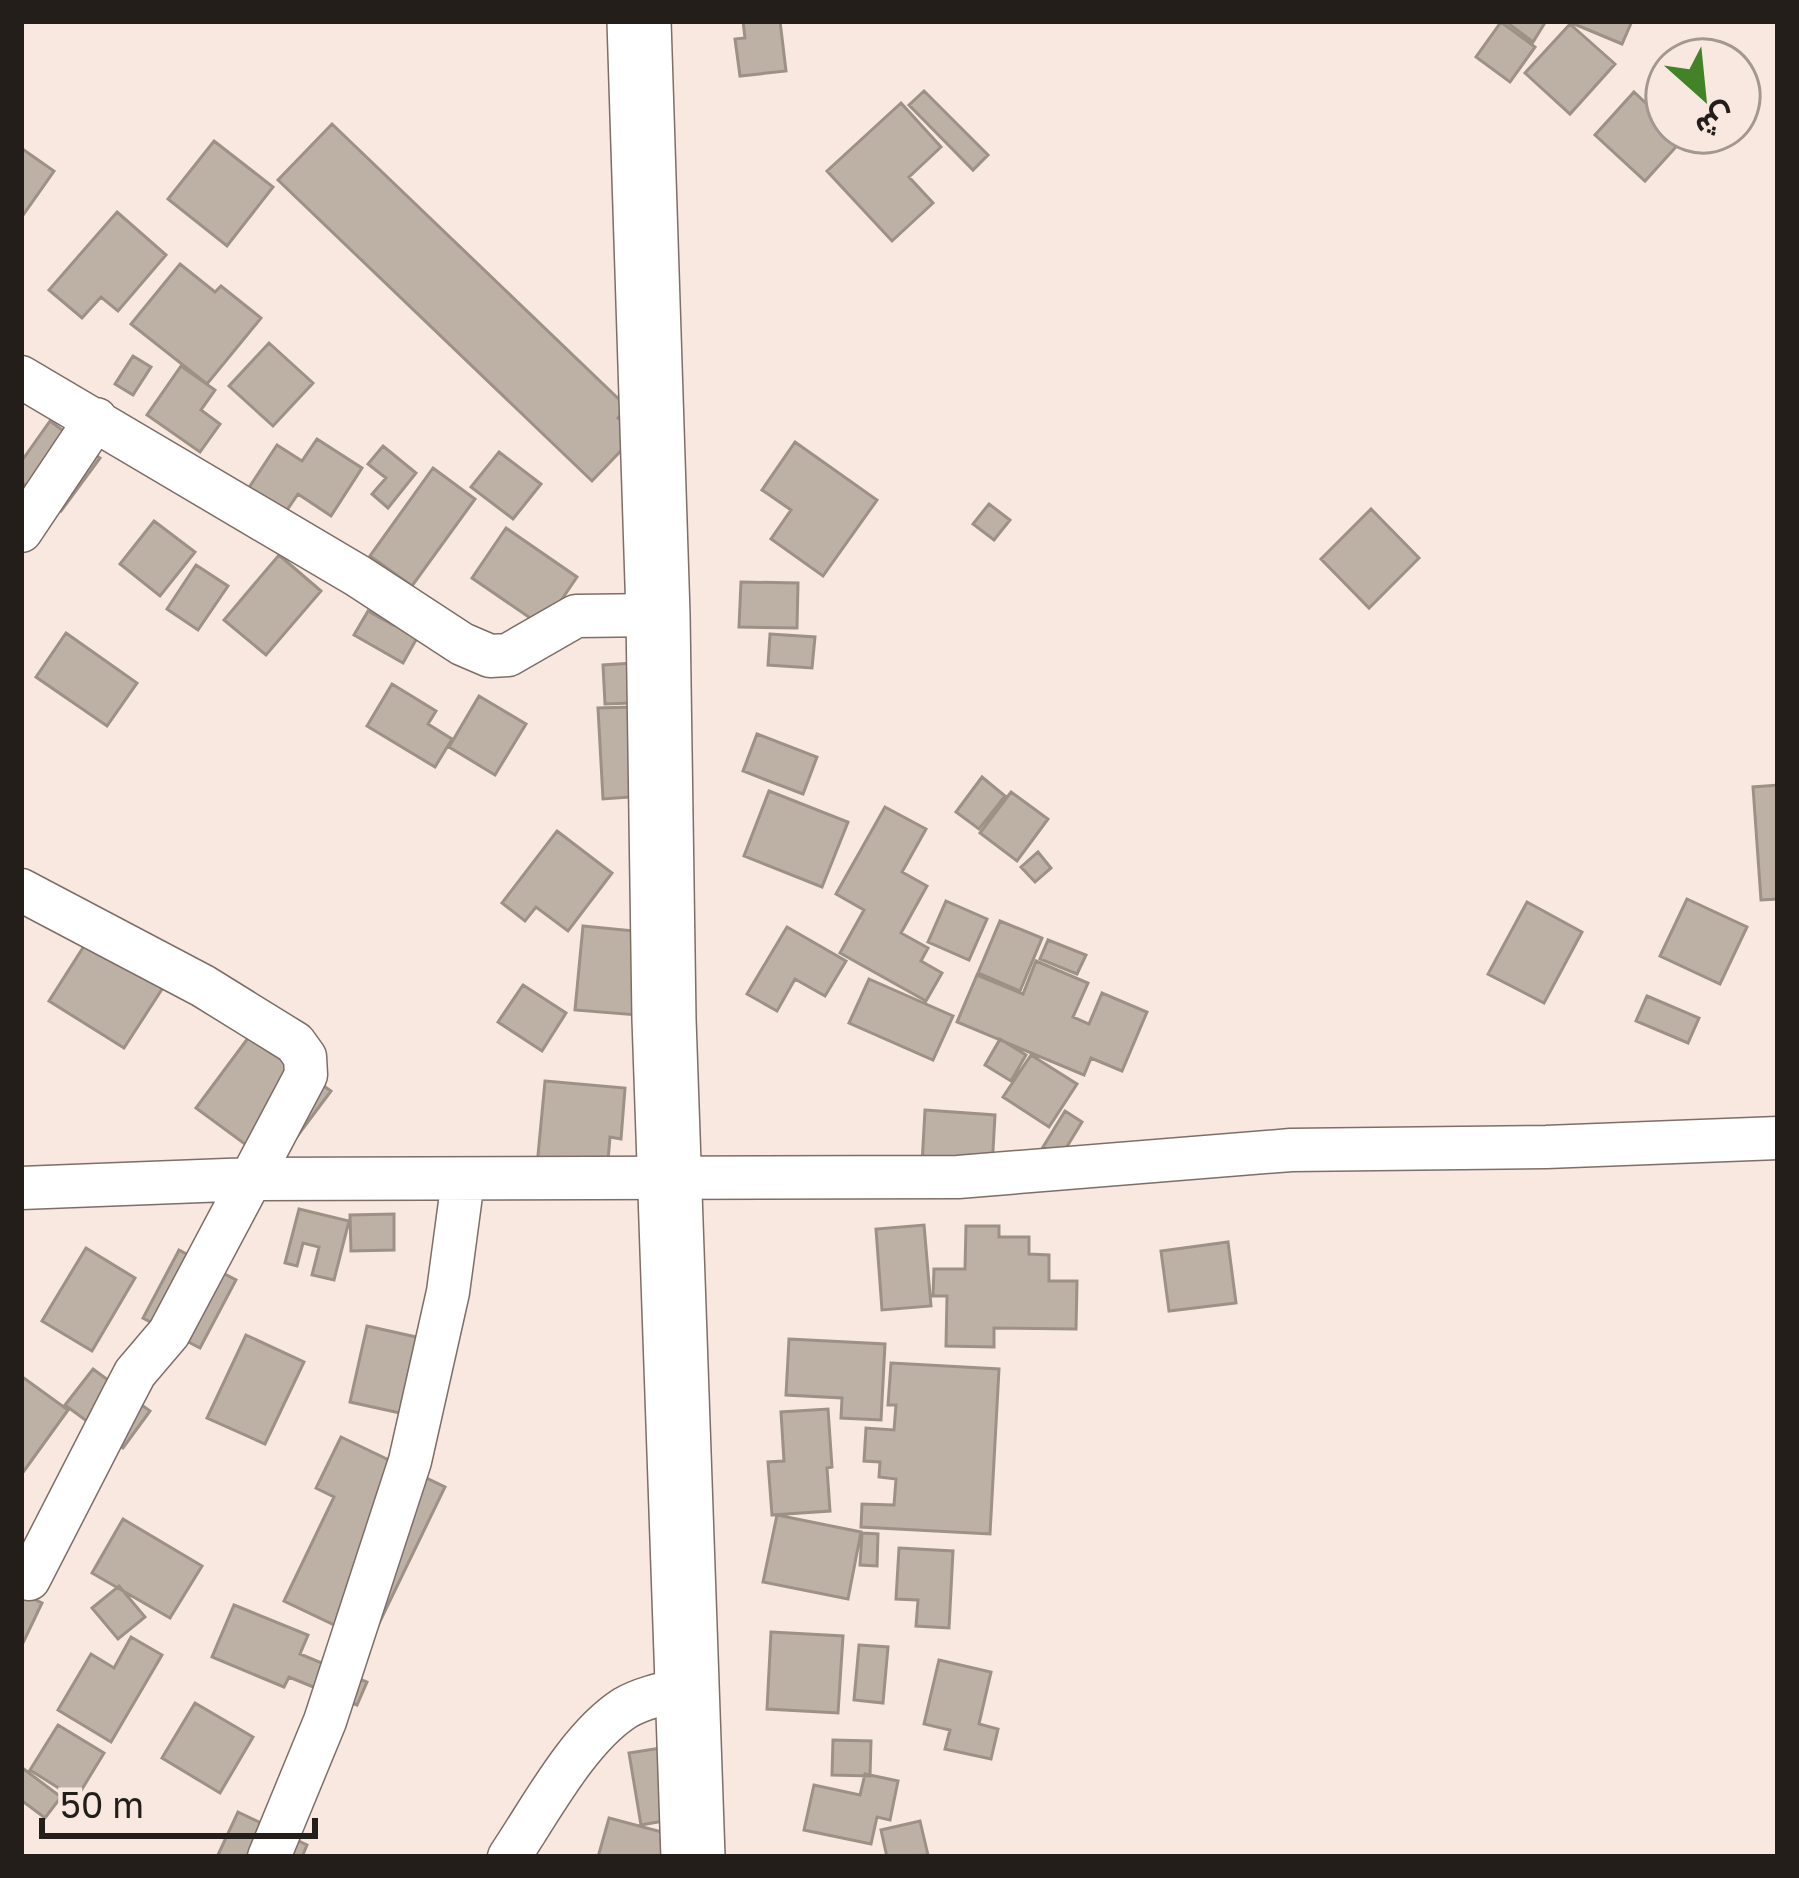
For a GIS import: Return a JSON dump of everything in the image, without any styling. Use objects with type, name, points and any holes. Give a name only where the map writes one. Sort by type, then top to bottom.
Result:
[{"type":"main road","points":[[638,21],[693,1857]]},
{"type":"street","points":[[21,377],[462,644],[490,656],[508,655],[576,616],[658,614]]},
{"type":"street","points":[[21,531],[96,419]]},
{"type":"street","points":[[21,890],[203,986],[295,1043],[305,1057],[306,1075],[169,1334],[135,1373],[29,1579]]},
{"type":"street","points":[[21,1189],[251,1179],[958,1177],[1291,1150],[1778,1138]]},
{"type":"street","points":[[268,1857],[325,1721],[410,1461],[448,1292],[463,1180]]},
{"type":"street","points":[[509,1857],[582,1750],[606,1723],[628,1706],[688,1688]]},
{"type":"building","points":[[743,21],[780,21],[786,71],[740,76],[735,39],[745,38]]},
{"type":"building","points":[[1505,21],[1546,21],[1533,42]]},
{"type":"building","points":[[1567,21],[1632,21],[1622,44]]},
{"type":"building","points":[[1501,22],[1535,47],[1510,82],[1476,57]]},
{"type":"building","points":[[1570,24],[1615,64],[1570,114],[1525,73]]},
{"type":"building","points":[[924,91],[988,155],[973,170],[909,105]]},
{"type":"building","points":[[1634,92],[1643,100],[1643,156],[1668,156],[1645,181],[1595,135]]},
{"type":"building","points":[[901,103],[941,147],[909,177],[933,203],[892,241],[827,171]]},
{"type":"building","points":[[332,124],[628,408],[618,418],[636,435],[592,481],[278,180]]},
{"type":"building","points":[[214,141],[273,187],[227,246],[168,199]]},
{"type":"building","points":[[21,148],[54,171],[21,218]]},
{"type":"building","points":[[117,212],[166,255],[118,311],[101,297],[82,318],[49,290]]},
{"type":"building","points":[[180,264],[215,292],[221,286],[261,318],[207,384],[131,324]]},
{"type":"building","points":[[269,343],[313,383],[273,426],[229,386]]},
{"type":"building","points":[[133,356],[151,367],[133,395],[115,384]]},
{"type":"building","points":[[181,366],[215,390],[201,410],[220,424],[200,452],[147,415]]},
{"type":"building","points":[[50,421],[100,458],[61,511],[21,482],[21,462]]},
{"type":"building","points":[[317,439],[362,468],[331,516],[298,494],[285,513],[248,489],[277,445],[302,461]]},
{"type":"building","points":[[795,442],[877,500],[823,576],[771,539],[791,510],[762,490]]},
{"type":"building","points":[[383,446],[416,473],[388,508],[372,494],[386,478],[368,464]]},
{"type":"building","points":[[499,452],[541,484],[513,519],[471,487]]},
{"type":"building","points":[[433,468],[475,499],[412,586],[370,556]]},
{"type":"building","points":[[989,504],[1010,520],[994,540],[973,524]]},
{"type":"building","points":[[1371,509],[1419,558],[1369,608],[1321,559]]},
{"type":"building","points":[[154,521],[195,552],[160,596],[120,564]]},
{"type":"building","points":[[506,528],[577,577],[558,605],[552,633],[472,578]]},
{"type":"building","points":[[279,555],[321,591],[266,655],[224,620]]},
{"type":"building","points":[[196,565],[228,586],[198,630],[167,609]]},
{"type":"building","points":[[741,582],[798,583],[797,628],[739,627]]},
{"type":"building","points":[[368,611],[393,625],[398,616],[422,629],[403,663],[354,635]]},
{"type":"building","points":[[66,633],[137,683],[107,726],[36,677]]},
{"type":"building","points":[[770,634],[815,637],[812,668],[768,665]]},
{"type":"building","points":[[665,661],[657,795],[603,799],[598,708],[632,707],[632,703],[605,704],[603,665]]},
{"type":"building","points":[[392,684],[436,711],[428,724],[452,739],[435,767],[367,726]]},
{"type":"building","points":[[479,696],[526,724],[495,775],[449,747]]},
{"type":"building","points":[[757,734],[817,757],[803,794],[743,771]]},
{"type":"building","points":[[982,777],[1005,796],[979,829],[956,812]]},
{"type":"building","points":[[1778,785],[1778,899],[1761,900],[1753,787]]},
{"type":"building","points":[[769,791],[848,822],[822,887],[744,856]]},
{"type":"building","points":[[1011,792],[1048,819],[1017,861],[980,833]]},
{"type":"building","points":[[885,807],[926,829],[902,872],[927,886],[901,933],[928,948],[921,961],[942,973],[926,1001],[840,953],[864,910],[836,894]]},
{"type":"building","points":[[557,831],[612,873],[568,931],[536,907],[525,921],[502,903]]},
{"type":"building","points":[[1038,852],[1051,868],[1035,882],[1021,867]]},
{"type":"building","points":[[1687,899],[1747,927],[1720,984],[1660,956]]},
{"type":"building","points":[[946,901],[987,919],[969,960],[928,942]]},
{"type":"building","points":[[1527,902],[1582,932],[1544,1003],[1488,974]]},
{"type":"building","points":[[1000,921],[1042,938],[1020,991],[978,973]]},
{"type":"building","points":[[583,926],[645,932],[637,1015],[575,1010]]},
{"type":"building","points":[[787,927],[846,961],[825,996],[795,979],[777,1011],[747,994]]},
{"type":"building","points":[[91,935],[166,983],[124,1048],[49,1001]]},
{"type":"building","points":[[1048,940],[1086,955],[1077,974],[1040,959]]},
{"type":"building","points":[[1036,961],[1088,983],[1073,1017],[1089,1024],[1102,993],[1147,1012],[1122,1071],[1091,1058],[1084,1075],[957,1022],[977,975],[1023,994]]},
{"type":"building","points":[[869,979],[953,1016],[933,1060],[849,1023]]},
{"type":"building","points":[[523,985],[566,1013],[542,1051],[498,1022]]},
{"type":"building","points":[[1647,996],[1699,1018],[1688,1043],[1636,1021]]},
{"type":"building","points":[[251,1034],[331,1091],[275,1166],[196,1108]]},
{"type":"building","points":[[1000,1039],[1026,1055],[1011,1081],[985,1065]]},
{"type":"building","points":[[1031,1055],[1077,1084],[1049,1127],[1003,1097]]},
{"type":"building","points":[[545,1081],[625,1088],[621,1139],[610,1137],[607,1172],[537,1166]]},
{"type":"building","points":[[925,1110],[995,1115],[992,1168],[922,1164]]},
{"type":"building","points":[[1065,1111],[1082,1122],[1060,1158],[1043,1147]]},
{"type":"building","points":[[299,1209],[349,1221],[334,1280],[312,1275],[319,1247],[303,1243],[297,1266],[285,1263]]},
{"type":"building","points":[[394,1214],[394,1250],[351,1251],[350,1215]]},
{"type":"building","points":[[924,1225],[931,1306],[882,1310],[876,1229]]},
{"type":"building","points":[[966,1226],[999,1226],[999,1237],[1029,1237],[1029,1254],[1049,1255],[1049,1281],[1077,1281],[1076,1329],[994,1328],[994,1347],[946,1346],[947,1296],[933,1296],[934,1269],[965,1269]]},
{"type":"building","points":[[1228,1242],[1236,1303],[1169,1311],[1161,1251]]},
{"type":"building","points":[[86,1248],[135,1278],[92,1351],[42,1321]]},
{"type":"building","points":[[179,1250],[236,1280],[200,1348],[143,1318]]},
{"type":"building","points":[[367,1326],[434,1341],[418,1417],[350,1402]]},
{"type":"building","points":[[246,1335],[304,1362],[265,1444],[207,1418]]},
{"type":"building","points":[[789,1339],[885,1344],[881,1420],[841,1418],[842,1398],[786,1395]]},
{"type":"building","points":[[891,1363],[999,1369],[990,1534],[861,1527],[862,1504],[894,1505],[896,1479],[879,1477],[880,1462],[864,1461],[866,1428],[894,1430],[896,1405],[888,1405]]},
{"type":"building","points":[[93,1369],[150,1411],[123,1448],[65,1405]]},
{"type":"building","points":[[21,1376],[68,1410],[21,1475]]},
{"type":"building","points":[[828,1409],[830,1511],[772,1515],[768,1462],[784,1461],[781,1412]]},
{"type":"building","points":[[341,1437],[445,1487],[370,1642],[284,1601],[334,1497],[316,1488]]},
{"type":"building","points":[[777,1515],[861,1532],[848,1599],[763,1582]]},
{"type":"building","points":[[123,1519],[202,1566],[170,1618],[92,1573]]},
{"type":"building","points":[[862,1533],[878,1534],[877,1566],[860,1565]]},
{"type":"building","points":[[899,1548],[953,1551],[949,1628],[916,1626],[918,1600],[896,1599]]},
{"type":"building","points":[[119,1586],[145,1617],[118,1639],[92,1608]]},
{"type":"building","points":[[21,1593],[42,1603],[21,1647]]},
{"type":"building","points":[[234,1605],[308,1635],[300,1654],[367,1682],[357,1705],[289,1677],[284,1687],[212,1657]]},
{"type":"building","points":[[771,1632],[843,1636],[838,1713],[767,1709]]},
{"type":"building","points":[[131,1637],[162,1655],[111,1742],[58,1710],[91,1654],[114,1668]]},
{"type":"building","points":[[859,1645],[888,1647],[883,1703],[854,1700]]},
{"type":"building","points":[[939,1660],[991,1672],[979,1724],[998,1729],[991,1759],[945,1749],[950,1730],[924,1724]]},
{"type":"building","points":[[195,1703],[253,1737],[220,1793],[162,1758]]},
{"type":"building","points":[[58,1725],[104,1753],[76,1799],[30,1770]]},
{"type":"building","points":[[833,1740],[871,1741],[870,1776],[832,1775]]},
{"type":"building","points":[[680,1745],[692,1816],[641,1825],[629,1753]]},
{"type":"building","points":[[21,1767],[61,1797],[45,1818],[21,1800]]},
{"type":"building","points":[[865,1774],[898,1781],[890,1820],[877,1817],[871,1844],[804,1830],[814,1785],[860,1795]]},
{"type":"building","points":[[238,1812],[307,1845],[302,1857],[217,1857]]},
{"type":"building","points":[[609,1818],[677,1836],[671,1857],[598,1857]]},
{"type":"building","points":[[920,1821],[928,1855],[887,1857],[881,1830]]}]
